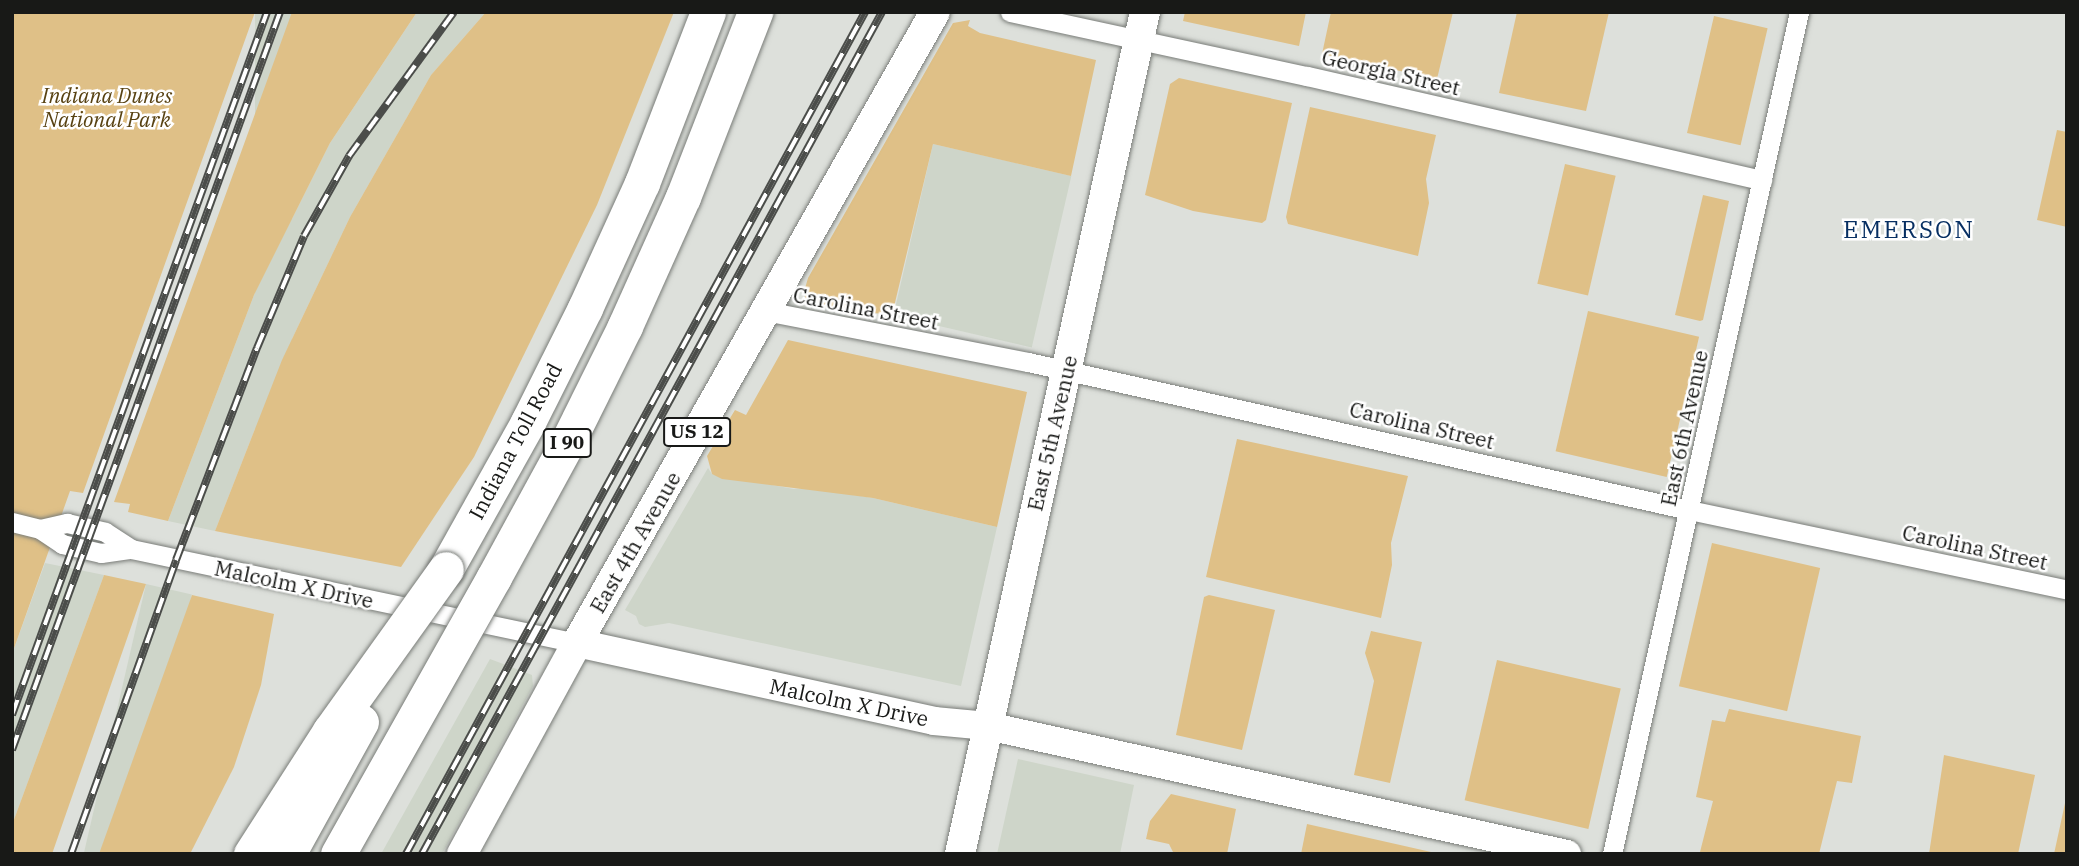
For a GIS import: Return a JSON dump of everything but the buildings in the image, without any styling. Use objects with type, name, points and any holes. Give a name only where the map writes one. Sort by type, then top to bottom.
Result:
[{"type":"highway","name":"Indiana Toll Road","points":[[288,854],[528,422],[642,183],[708,12]]},
{"type":"highway","name":"I 90","points":[[338,854],[568,441],[625,326],[683,197],[755,12]]},
{"type":"highway","points":[[251,854],[330,732],[446,569]]},
{"type":"highway","points":[[366,854],[397,794],[494,577]]},
{"type":"main road","name":"East 4th Avenue","points":[[462,854],[577,643],[935,12]]},
{"type":"main road","name":"East 5th Avenue","points":[[960,854],[1142,26]]},
{"type":"street","name":"Georgia Street","points":[[1010,12],[1142,26],[1762,180]]},
{"type":"street","name":"East 6th Avenue","points":[[1612,854],[1800,12]]},
{"type":"street","name":"Carolina Street","points":[[765,311],[1066,370],[1689,510],[2067,590]]},
{"type":"street","name":"Malcolm X Drive","points":[[12,523],[40,529],[67,523],[105,532],[131,550],[934,720],[988,726],[1567,854]]},
{"type":"shaded area","points":[[255,12],[292,12],[292,523],[255,523]]},
{"type":"shaded area","points":[[417,12],[486,12],[431,75],[350,217],[282,360],[215,531],[168,521],[254,295],[330,143]]},
{"type":"shaded area","points":[[933,144],[1071,176],[1032,347],[893,315]]},
{"type":"shaded area","points":[[708,468],[712,474],[794,489],[807,488],[873,498],[997,527],[961,686],[669,623],[645,627],[639,624],[636,616],[625,610]]},
{"type":"shaded area","points":[[45,563],[104,575],[12,825],[12,654]]},
{"type":"shaded area","points":[[146,584],[192,595],[132,854],[84,854]]},
{"type":"shaded area","points":[[490,659],[532,675],[533,686],[442,854],[381,854]]},
{"type":"shaded area","points":[[1018,759],[1134,785],[1120,854],[997,854]]},
{"type":"green space","name":"Indiana Dunes National Park","points":[[12,12],[255,12],[83,493],[70,491],[12,654]]},
{"type":"green space","points":[[292,12],[417,12],[330,143],[254,295],[168,521],[128,512],[130,504],[114,502]]},
{"type":"green space","points":[[486,12],[674,12],[597,205],[474,457],[401,567],[215,531],[282,360],[350,217],[431,75]]},
{"type":"green space","points":[[1185,12],[1306,12],[1299,46],[1183,21]]},
{"type":"green space","points":[[1331,12],[1453,12],[1437,79],[1322,54]]},
{"type":"green space","points":[[1517,12],[1609,12],[1586,111],[1499,93]]},
{"type":"green space","points":[[1714,16],[1768,28],[1741,145],[1687,133]]},
{"type":"green space","points":[[970,20],[968,26],[980,33],[1096,60],[1071,176],[933,144],[892,315],[813,306],[806,300],[804,292],[808,278],[953,23]]},
{"type":"green space","points":[[1179,78],[1292,103],[1266,220],[1262,223],[1193,211],[1145,195],[1170,84]]},
{"type":"green space","points":[[1310,107],[1436,135],[1426,179],[1429,203],[1418,256],[1288,224],[1286,217]]},
{"type":"green space","points":[[2057,130],[2067,132],[2067,227],[2037,220]]},
{"type":"green space","points":[[1565,164],[1616,176],[1588,296],[1537,284]]},
{"type":"green space","points":[[1703,195],[1729,201],[1703,320],[1700,321],[1675,315]]},
{"type":"green space","points":[[1588,311],[1699,337],[1667,477],[1556,451]]},
{"type":"green space","points":[[788,340],[1027,392],[997,527],[873,498],[722,479],[712,474],[707,456],[735,410],[746,415]]},
{"type":"green space","points":[[1237,439],[1408,476],[1391,543],[1392,565],[1381,618],[1206,577]]},
{"type":"green space","points":[[1712,543],[1820,568],[1787,711],[1679,686]]},
{"type":"green space","points":[[104,575],[146,584],[52,854],[12,854],[12,825]]},
{"type":"green space","points":[[192,595],[274,614],[261,685],[234,767],[190,854],[99,854]]},
{"type":"green space","points":[[1209,595],[1275,610],[1242,750],[1176,735],[1204,597]]},
{"type":"green space","points":[[1371,631],[1422,642],[1390,783],[1354,775],[1374,681],[1365,653]]},
{"type":"green space","points":[[1497,660],[1621,689],[1588,829],[1465,800]]},
{"type":"green space","points":[[1729,709],[1861,736],[1852,783],[1837,781],[1819,854],[1700,852],[1713,801],[1696,797],[1712,720],[1725,722]]},
{"type":"green space","points":[[1944,755],[2035,775],[2018,854],[1929,854]]},
{"type":"green space","points":[[1171,794],[1236,809],[1227,854],[1174,854],[1169,844],[1146,839],[1150,821]]},
{"type":"green space","points":[[2067,794],[2067,854],[2054,854]]},
{"type":"green space","points":[[1307,824],[1440,854],[1301,854]]},
{"type":"railway","points":[[12,715],[267,12]]},
{"type":"railway","points":[[12,750],[280,12]]},
{"type":"railway","points":[[71,854],[176,560],[257,348],[304,236],[349,156],[454,12]]},
{"type":"railway","points":[[406,854],[865,12]]},
{"type":"railway","points":[[422,854],[882,12]]},
{"type":"district","name":"EMERSON","points":[[1909,230]]}]
